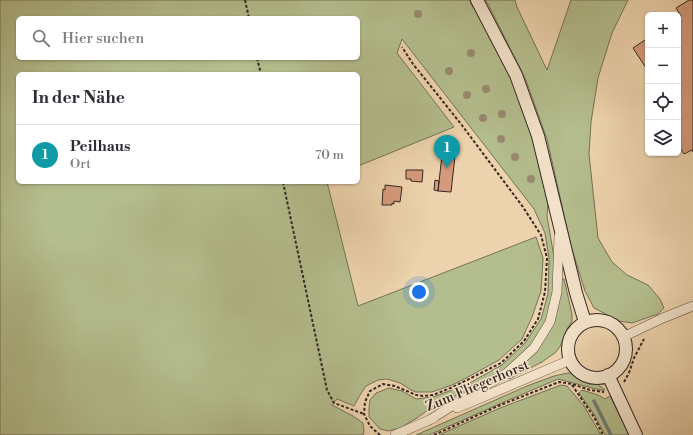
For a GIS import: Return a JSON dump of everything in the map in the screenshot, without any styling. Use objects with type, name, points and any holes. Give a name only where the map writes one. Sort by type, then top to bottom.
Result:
[{"type":"main road","points":[[477,0],[516,75],[538,136],[576,293],[585,322]]},
{"type":"main road","points":[[594,320],[611,324],[618,329],[623,337],[625,355],[622,364],[616,371],[608,375],[590,377],[582,373],[570,360],[568,351],[572,334],[585,322],[594,320]]},
{"type":"main road","points":[[608,375],[636,435]]},
{"type":"street","points":[[428,421],[507,373],[534,348],[550,322],[557,292],[560,225]]},
{"type":"street","points":[[623,337],[693,306]]},
{"type":"street","name":"Zum Fliegerhorst","points":[[395,435],[570,360]]},
{"type":"path","points":[[245,0],[249,16]]},
{"type":"path","points":[[380,435],[370,426],[364,414],[365,402],[370,391],[383,384],[395,386],[416,395],[433,395],[453,387],[501,363],[524,341],[538,319],[545,292],[547,258],[541,235],[519,201],[402,48]]},
{"type":"path","points":[[257,60],[260,72]]},
{"type":"path","points":[[283,184],[327,390],[334,403],[364,414]]},
{"type":"path","points":[[434,435],[498,406],[559,382],[572,384],[590,390],[605,392],[614,388],[624,382],[629,373],[634,358],[644,338],[642,328]]},
{"type":"path","points":[[572,384],[594,417],[602,435]]},
{"type":"green space","points":[[0,0],[469,0],[493,40],[512,77],[533,137],[548,203],[547,216],[554,257],[554,292],[547,321],[532,347],[507,370],[469,390],[436,404],[400,428],[388,431],[380,429],[369,417],[370,400],[376,393],[389,388],[402,391],[416,399],[433,397],[466,385],[502,365],[525,343],[541,319],[548,294],[549,258],[545,233],[534,209],[402,39],[397,53],[454,127],[360,165],[360,72],[16,72],[16,184],[328,184],[358,306],[536,237],[543,258],[541,291],[532,317],[522,339],[499,360],[452,385],[432,392],[416,392],[400,383],[387,379],[378,380],[366,386],[354,406],[337,399],[332,405],[363,423],[363,435],[0,435]]},
{"type":"green space","points":[[485,0],[515,0],[547,70],[571,0],[628,0],[612,33],[598,78],[591,122],[589,154],[598,238],[612,262],[627,275],[648,285],[660,299],[664,308],[658,314],[632,323],[619,321],[594,308],[585,291],[571,246],[547,139],[525,78]]},
{"type":"green space","points":[[561,279],[564,279],[572,314],[572,321],[567,329],[561,345],[556,352],[542,362],[509,379],[509,376],[536,352]]},
{"type":"green space","points":[[568,373],[575,374],[596,383],[605,390],[558,379],[429,435],[416,435],[527,386],[554,376]]},
{"type":"green space","points":[[561,385],[567,386],[584,406],[601,435],[439,435],[500,408]]},
{"type":"green space","points":[[582,390],[605,399],[610,396],[629,435],[605,435],[594,414],[579,393]]},
{"type":"building","points":[[689,0],[693,0],[693,152],[692,150],[684,154],[681,150],[681,12],[678,12],[676,8]]},
{"type":"building","points":[[645,40],[645,66],[633,48]]},
{"type":"building","points":[[442,155],[455,156],[451,192],[438,191]]},
{"type":"building","points":[[406,170],[423,170],[422,182],[406,179]]},
{"type":"building","points":[[435,180],[439,181],[438,191],[434,190]]},
{"type":"building","points":[[385,185],[402,187],[400,202],[394,201],[394,204],[392,203],[392,205],[382,205],[383,189],[385,190]]},
{"type":"waterway","points":[[594,401],[611,435]]},
{"type":"place","name":"Peilhaus","points":[[447,168]]}]
